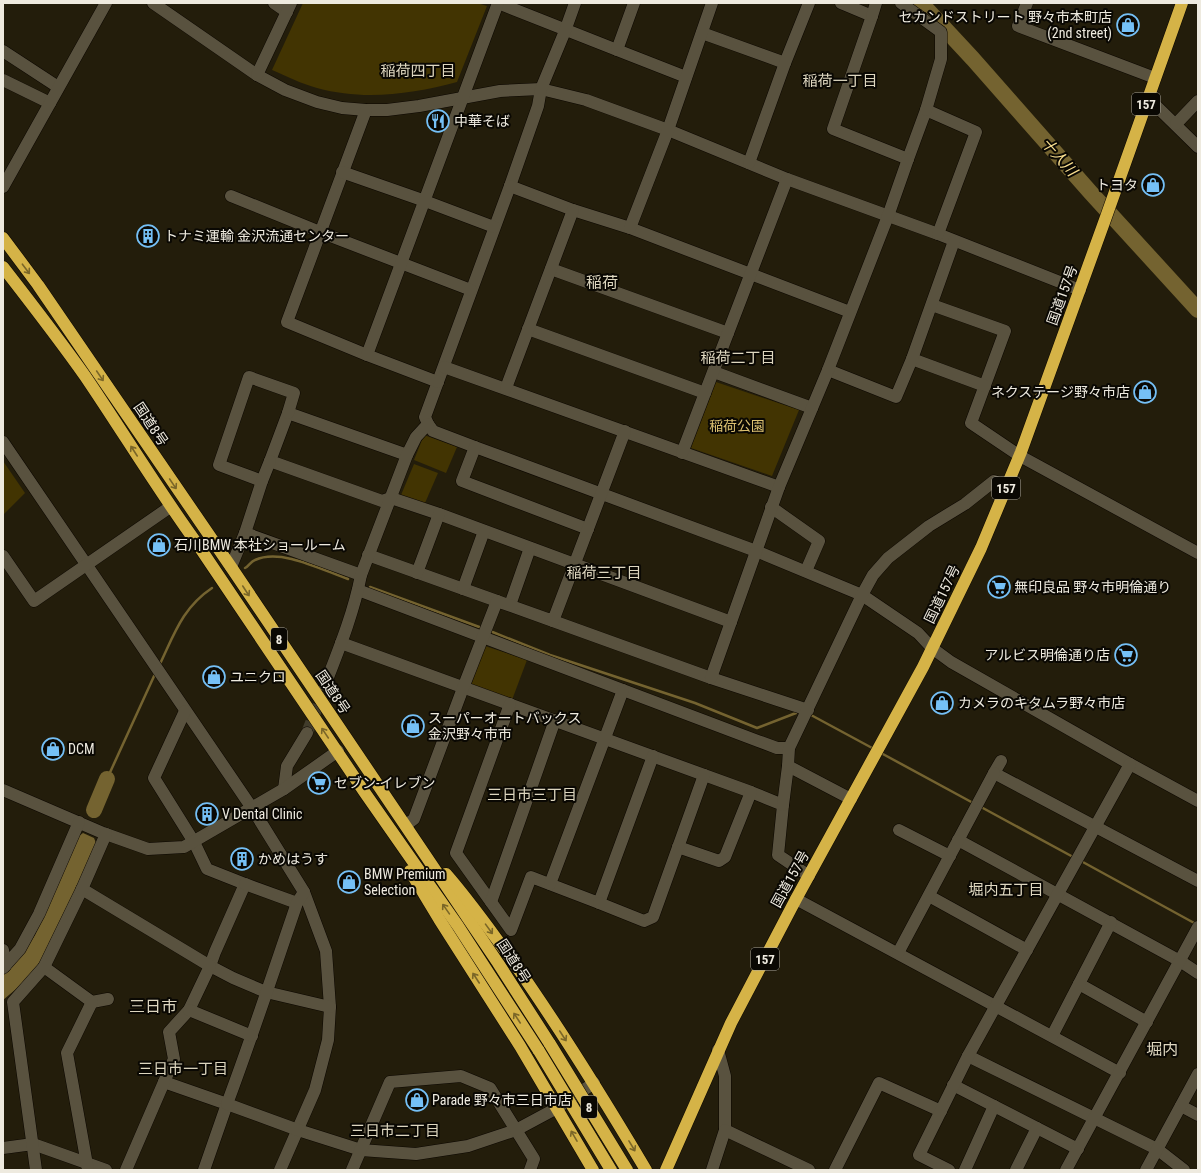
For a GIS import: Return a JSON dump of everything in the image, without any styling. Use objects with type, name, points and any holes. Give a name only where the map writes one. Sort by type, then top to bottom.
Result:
[{"type":"highway","name":"国道157号","points":[[666,1170],[718,1050],[796,899],[810,876],[932,648],[981,548],[1020,456],[1182,3]]},
{"type":"highway","name":"国道8号","points":[[3,238],[38,285],[231,567],[498,963],[550,1044],[627,1170]]},
{"type":"highway","name":"国道8号","points":[[3,267],[81,370],[170,507],[198,545],[365,793],[458,926],[539,1051],[611,1170]]},
{"type":"highway","points":[[365,793],[439,919],[520,1046],[593,1170]]},
{"type":"highway","points":[[408,830],[458,887],[533,990],[594,1083],[646,1170]]},
{"type":"street","points":[[3,187],[106,3]]},
{"type":"street","points":[[153,3],[172,8],[257,75],[285,90],[317,102],[342,108],[388,110],[419,106],[500,91],[541,89],[586,100],[668,130],[787,179],[938,234],[1080,290]]},
{"type":"street","points":[[257,75],[289,8],[274,3]]},
{"type":"street","points":[[368,355],[462,97],[498,3],[686,77]]},
{"type":"street","points":[[575,3],[541,89],[538,106],[510,186],[425,417],[433,431],[756,551],[862,595],[918,633],[932,648],[951,662],[1198,801]]},
{"type":"street","points":[[617,50],[634,3]]},
{"type":"street","points":[[630,228],[668,130],[712,3]]},
{"type":"street","points":[[749,163],[785,62],[809,3]]},
{"type":"street","points":[[841,3],[872,16]]},
{"type":"street","points":[[876,3],[833,128],[908,159]]},
{"type":"street","points":[[711,678],[771,507],[828,370],[888,216],[926,110],[941,59],[941,32],[901,3]]},
{"type":"street","points":[[1027,3],[1018,26],[1155,78]]},
{"type":"street","points":[[702,33],[785,62]]},
{"type":"street","points":[[3,51],[58,87]]},
{"type":"street","points":[[3,80],[50,103]]},
{"type":"street","points":[[1148,98],[1198,147]]},
{"type":"street","points":[[1176,124],[1198,101]]},
{"type":"street","points":[[366,110],[287,322],[438,382]]},
{"type":"street","points":[[926,110],[976,132],[938,234]]},
{"type":"street","points":[[342,172],[494,227]]},
{"type":"street","points":[[682,453],[787,179]]},
{"type":"street","points":[[510,186],[573,210],[630,228],[850,312]]},
{"type":"street","points":[[231,196],[471,290]]},
{"type":"street","points":[[506,388],[573,210]]},
{"type":"street","points":[[828,370],[896,397],[912,359],[954,241]]},
{"type":"street","points":[[551,268],[728,333]]},
{"type":"street","points":[[932,305],[1005,331],[971,423],[1020,456],[1198,553]]},
{"type":"street","points":[[528,329],[705,393]]},
{"type":"street","points":[[912,359],[984,386]]},
{"type":"street","points":[[444,366],[779,487]]},
{"type":"street","points":[[714,372],[812,408]]},
{"type":"street","points":[[231,567],[245,533],[294,393],[249,377],[219,465],[262,481]]},
{"type":"street","points":[[288,413],[407,455]]},
{"type":"street","points":[[325,685],[341,644],[368,555],[407,455],[416,437],[428,424]]},
{"type":"street","points":[[553,621],[576,564],[625,431]]},
{"type":"street","points":[[3,442],[252,808],[304,892],[326,951],[330,1007],[328,1040],[315,1090],[280,1170]]},
{"type":"street","points":[[475,447],[462,482],[588,529]]},
{"type":"street","points":[[270,461],[382,501],[391,498],[439,514],[731,622]]},
{"type":"street","points":[[810,876],[778,855],[789,748],[862,595],[873,575],[888,558],[929,526],[965,504],[994,480],[1007,486]]},
{"type":"street","points":[[3,556],[34,601],[170,507]]},
{"type":"street","points":[[771,507],[819,541],[806,571]]},
{"type":"street","points":[[417,573],[439,514]]},
{"type":"street","points":[[463,589],[484,530]]},
{"type":"street","points":[[245,533],[361,575]]},
{"type":"street","points":[[510,605],[530,548]]},
{"type":"street","points":[[368,555],[711,678],[808,710]]},
{"type":"street","points":[[358,590],[483,636],[758,742],[777,748],[789,748]]},
{"type":"street","points":[[408,830],[414,819],[497,601]]},
{"type":"street","points":[[341,644],[605,738],[783,805]]},
{"type":"street","points":[[550,884],[623,690]]},
{"type":"street","points":[[510,704],[456,853],[511,930],[531,877],[644,921],[653,917],[704,775]]},
{"type":"street","points":[[186,711],[154,778],[194,842],[207,869],[297,903]]},
{"type":"street","points":[[491,902],[555,720]]},
{"type":"street","points":[[284,789],[287,766],[307,733]]},
{"type":"street","points":[[3,790],[104,834],[148,848],[184,847],[284,789],[338,751]]},
{"type":"street","points":[[599,903],[653,756]]},
{"type":"street","points":[[898,953],[1001,761]]},
{"type":"street","points":[[949,1170],[919,1155],[968,1056],[1130,764]]},
{"type":"street","points":[[788,766],[851,799]]},
{"type":"street","points":[[994,772],[1198,881]]},
{"type":"street","points":[[678,847],[719,861],[726,857],[751,792]]},
{"type":"street","points":[[4,967],[20,948],[40,914],[81,823]]},
{"type":"street","points":[[899,830],[950,856]]},
{"type":"street","points":[[36,1170],[13,1002],[44,967],[82,889],[104,834]]},
{"type":"street","points":[[958,840],[1111,922],[1180,961],[1198,973]]},
{"type":"street","points":[[126,1170],[174,1059],[169,1032],[189,1010],[210,966],[245,884]]},
{"type":"street","points":[[82,889],[232,978],[266,992],[330,1007]]},
{"type":"street","points":[[204,1170],[252,1036],[297,903],[304,892]]},
{"type":"street","points":[[929,896],[1027,950]]},
{"type":"street","points":[[796,899],[1120,1072]]},
{"type":"street","points":[[1052,1036],[1111,922]]},
{"type":"street","points":[[1066,1170],[1198,928]]},
{"type":"street","points":[[3,950],[4,967]]},
{"type":"street","points":[[44,967],[92,1002],[108,999]]},
{"type":"street","points":[[1079,984],[1147,1022]]},
{"type":"street","points":[[87,1166],[67,1053],[92,1002]]},
{"type":"street","points":[[189,1010],[252,1036]]},
{"type":"street","points":[[712,1170],[726,1130],[725,1076],[718,1050]]},
{"type":"street","points":[[968,1056],[1158,1149],[1184,1170]]},
{"type":"street","points":[[1146,1170],[1198,1074]]},
{"type":"street","points":[[352,1170],[390,1082],[461,1076],[490,1088],[534,1159],[530,1170]]},
{"type":"street","points":[[164,1082],[298,1130],[361,1150],[416,1154],[468,1146],[516,1130],[557,1108],[594,1083]]},
{"type":"street","points":[[835,1170],[879,1083],[941,1111]]},
{"type":"street","points":[[953,1086],[1078,1149]]},
{"type":"street","points":[[965,1170],[994,1106]]},
{"type":"street","points":[[1181,1106],[1198,1115]]},
{"type":"street","points":[[1016,1170],[1037,1128]]},
{"type":"street","points":[[726,1130],[809,1170]]},
{"type":"street","points":[[3,1148],[32,1144],[87,1166],[106,1170]]},
{"type":"green space","points":[[303,3],[477,3],[487,6],[457,82],[405,93],[370,95],[335,92],[317,88],[272,70]]},
{"type":"green space","name":"稲荷公園","points":[[716,382],[799,410],[772,476],[691,448]]},
{"type":"green space","points":[[424,435],[457,447],[446,473],[414,460]]},
{"type":"green space","points":[[3,461],[25,493],[3,515]]},
{"type":"green space","points":[[414,464],[438,473],[425,503],[401,495]]},
{"type":"green space","points":[[485,646],[527,660],[512,700],[471,685]]},
{"type":"shaded area","points":[[83,833],[94,838],[96,843],[55,936],[41,962],[28,979],[3,1000],[3,976],[26,949],[35,935],[79,836]]},
{"type":"waterway","name":"十人川","points":[[921,3],[1198,310]]},
{"type":"waterway","points":[[245,568],[252,561],[265,557],[289,558],[348,579]]},
{"type":"waterway","points":[[370,587],[482,628]]},
{"type":"waterway","points":[[159,666],[174,633],[186,613],[193,604],[212,588]]},
{"type":"waterway","points":[[490,631],[550,655],[695,703],[757,728],[796,713]]},
{"type":"waterway","points":[[107,779],[155,674]]},
{"type":"waterway","points":[[811,715],[874,749]]},
{"type":"waterway","points":[[881,753],[975,804]]},
{"type":"waterway","points":[[94,810],[107,779]]},
{"type":"waterway","points":[[981,807],[1075,858]]},
{"type":"waterway","points":[[1081,861],[1196,924]]},
{"type":"tunnel","points":[[307,733],[323,692]]},
{"type":"place","name":"セカンドストリート 野々市本町店 (2nd street)","points":[[1128,25]]},
{"type":"place","name":"中華そば","points":[[438,121]]},
{"type":"place","name":"トヨタ","points":[[1153,185]]},
{"type":"place","name":"トナミ運輸 金沢流通センター","points":[[148,236]]},
{"type":"place","name":"ネクステージ野々市店","points":[[1145,392]]},
{"type":"place","name":"石川BMW 本社ショールーム","points":[[159,545]]},
{"type":"place","name":"無印良品 野々市明倫通り","points":[[999,587]]},
{"type":"place","name":"アルビス明倫通り店","points":[[1126,655]]},
{"type":"place","name":"ユニクロ","points":[[214,677]]},
{"type":"place","name":"カメラのキタムラ野々市店","points":[[942,703]]},
{"type":"place","name":"スーパーオートバックス 金沢野々市市","points":[[413,726]]},
{"type":"place","name":"DCM","points":[[53,749]]},
{"type":"place","name":"セブン-イレブン","points":[[319,783]]},
{"type":"place","name":"V Dental Clinic","points":[[207,814]]},
{"type":"place","name":"かめはうす","points":[[242,859]]},
{"type":"place","name":"BMW Premium Selection","points":[[349,882]]},
{"type":"place","name":"Parade 野々市三日市店","points":[[417,1100]]},
{"type":"district","name":"稲荷四丁目","points":[[418,71]]},
{"type":"district","name":"稲荷一丁目","points":[[840,81]]},
{"type":"district","name":"稲荷","points":[[602,282]]},
{"type":"district","name":"稲荷二丁目","points":[[738,358]]},
{"type":"district","name":"稲荷三丁目","points":[[604,573]]},
{"type":"district","name":"三日市三丁目","points":[[532,795]]},
{"type":"district","name":"堀内五丁目","points":[[1006,890]]},
{"type":"district","name":"三日市","points":[[153,1006]]},
{"type":"district","name":"堀内","points":[[1162,1049]]},
{"type":"district","name":"三日市一丁目","points":[[183,1069]]},
{"type":"district","name":"三日市二丁目","points":[[395,1131]]}]
